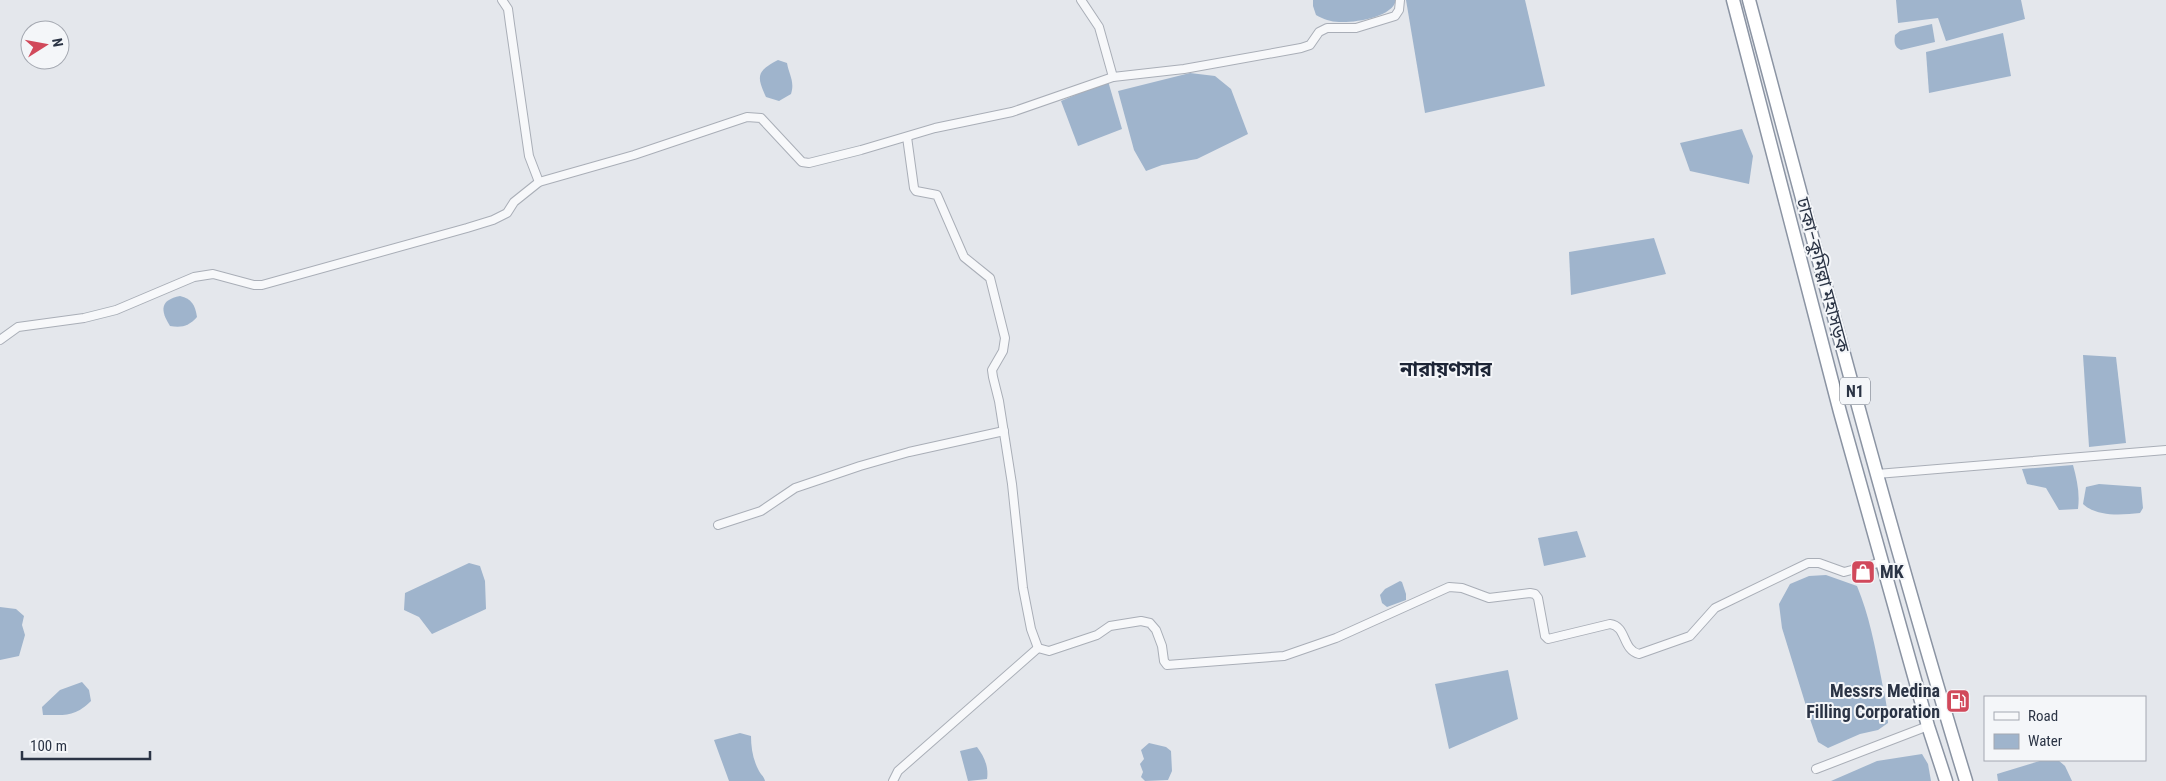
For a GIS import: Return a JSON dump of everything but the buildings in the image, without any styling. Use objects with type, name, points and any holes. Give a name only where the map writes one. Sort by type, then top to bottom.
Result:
[{"type":"highway","name":"ঢাকা–কুমিল্লা মহাসড়ক","points":[[1733,0],[1840,412],[1928,726],[1946,781]]},
{"type":"highway","name":"ঢাকা–কুমিল্লা মহাসড়ক","points":[[1749,0],[1877,474],[1966,781]]},
{"type":"highway","points":[[1911,664],[1929,658]]},
{"type":"street","points":[[502,0],[508,9],[529,156],[540,182]]},
{"type":"street","points":[[1081,0],[1099,27],[1113,77]]},
{"type":"street","points":[[0,340],[18,327],[84,318],[116,310],[194,277],[213,274],[254,285],[262,285],[493,220],[507,212],[514,202],[540,182],[634,155],[747,117],[761,118],[802,162],[818,161],[935,128],[1012,112],[1113,77],[1184,69],[1301,48],[1310,45],[1319,32],[1327,28],[1356,28],[1395,16],[1399,10],[1400,0]]},
{"type":"street","points":[[907,137],[914,188],[916,191],[937,195],[964,257],[990,278],[1005,338],[1003,351],[992,370],[1012,484],[1022,582],[1031,629],[1038,648]]},
{"type":"street","points":[[718,525],[761,511],[795,488],[860,466],[910,452],[1004,432]]},
{"type":"street","points":[[1877,474],[2166,450]]},
{"type":"street","points":[[1038,648],[1049,651],[1097,635],[1110,626],[1141,621],[1150,623],[1156,630],[1162,646],[1164,661],[1167,665],[1284,656],[1336,638],[1449,587],[1462,588],[1489,598],[1535,594],[1538,598],[1544,636],[1548,639],[1610,624],[1620,629],[1628,648],[1639,654],[1681,641],[1690,636],[1715,608],[1808,563],[1819,562],[1844,572],[1882,562]]},
{"type":"street","points":[[893,781],[898,771],[1038,648]]},
{"type":"street","points":[[1816,769],[1928,726]]},
{"type":"water","points":[[1313,0],[1396,0],[1388,11],[1381,15],[1363,20],[1336,22],[1316,15]]},
{"type":"water","points":[[1406,0],[1525,0],[1545,86],[1425,113]]},
{"type":"water","points":[[1896,0],[2021,0],[2025,19],[1946,41],[1938,18],[1898,23]]},
{"type":"water","points":[[1932,24],[1935,42],[1901,50],[1896,46],[1895,35],[1900,31]]},
{"type":"water","points":[[2003,33],[2011,76],[1929,93],[1926,52]]},
{"type":"water","points":[[778,60],[787,63],[792,85],[791,94],[779,101],[766,97],[760,79],[762,71]]},
{"type":"water","points":[[1190,73],[1215,76],[1231,89],[1248,134],[1197,159],[1162,165],[1146,171],[1134,150],[1118,91]]},
{"type":"water","points":[[1108,81],[1122,129],[1078,146],[1061,101]]},
{"type":"water","points":[[1742,129],[1753,156],[1749,184],[1690,171],[1680,143]]},
{"type":"water","points":[[1654,238],[1666,274],[1571,295],[1569,252]]},
{"type":"water","points":[[180,296],[192,303],[197,317],[185,326],[170,326],[163,311],[165,303]]},
{"type":"water","points":[[2083,355],[2116,357],[2126,443],[2089,447]]},
{"type":"water","points":[[2073,465],[2078,487],[2078,509],[2059,510],[2046,488],[2027,484],[2022,469]]},
{"type":"water","points":[[2099,484],[2141,487],[2143,508],[2140,513],[2102,513],[2083,504],[2086,487]]},
{"type":"water","points":[[1577,531],[1586,557],[1544,566],[1538,538]]},
{"type":"water","points":[[469,563],[480,566],[485,581],[486,609],[432,634],[419,617],[404,610],[405,593]]},
{"type":"water","points":[[1826,575],[1857,586],[1874,642],[1886,700],[1888,723],[1878,730],[1860,734],[1828,748],[1818,742],[1811,722],[1782,628],[1779,604],[1790,584],[1809,576]]},
{"type":"water","points":[[1400,581],[1406,594],[1406,600],[1387,607],[1382,603],[1380,595],[1385,589]]},
{"type":"water","points":[[0,607],[16,609],[24,616],[22,625],[25,635],[19,656],[0,660]]},
{"type":"water","points":[[1508,670],[1518,719],[1449,749],[1435,684]]},
{"type":"water","points":[[82,682],[89,690],[91,701],[80,710],[69,714],[43,715],[42,707],[60,690]]},
{"type":"water","points":[[740,733],[751,736],[754,758],[765,781],[729,781],[714,740]]},
{"type":"water","points":[[1149,743],[1166,747],[1171,751],[1172,771],[1168,780],[1145,781],[1141,777],[1143,772],[1140,764],[1144,759],[1141,750]]},
{"type":"water","points":[[977,747],[985,762],[987,779],[968,781],[960,751]]},
{"type":"water","points":[[1922,754],[1928,764],[1931,781],[1831,781],[1877,761]]},
{"type":"water","points":[[2040,761],[2059,761],[2065,766],[2072,781],[1998,781],[1997,774]]},
{"type":"place","name":"MK","points":[[1863,572]]},
{"type":"place","name":"Messrs Medina Filling Corporation","points":[[1958,701]]},
{"type":"district","name":"নারায়ণসার","points":[[1446,369]]}]
